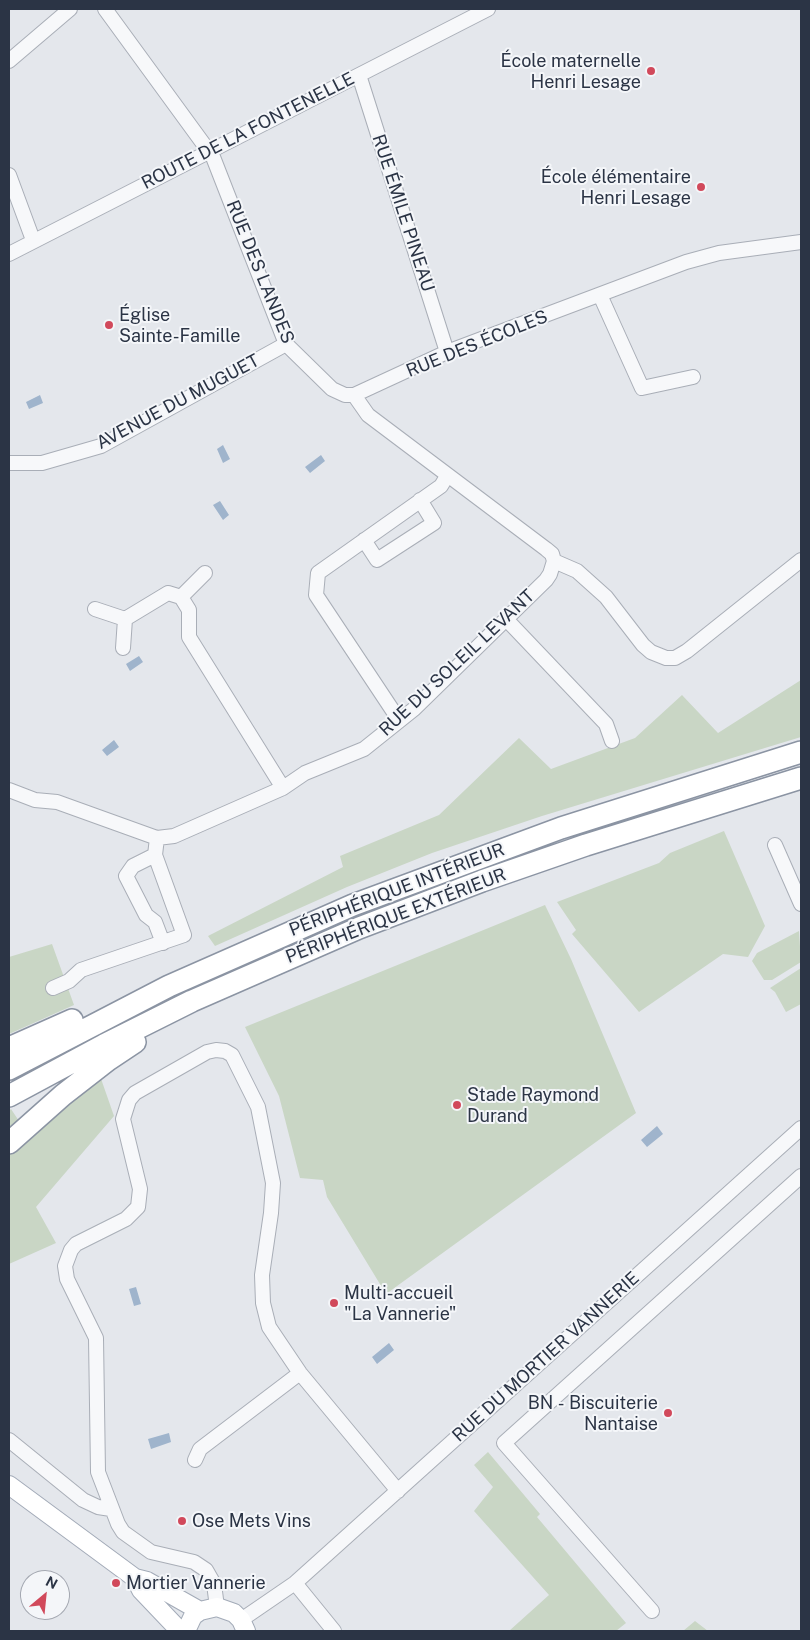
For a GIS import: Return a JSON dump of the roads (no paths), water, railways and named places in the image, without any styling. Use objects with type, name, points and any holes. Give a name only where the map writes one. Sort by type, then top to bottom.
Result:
[{"type":"highway","name":"PÉRIPHÉRIQUE INTÉRIEUR","points":[[9,1069],[98,1020],[259,945],[394,888],[562,828],[801,752]]},
{"type":"highway","name":"PÉRIPHÉRIQUE EXTÉRIEUR","points":[[9,1096],[104,1044],[192,1001],[359,928],[482,880],[645,825],[801,778]]},
{"type":"highway","points":[[9,1143],[63,1094],[108,1060],[125,1048],[181,1019],[192,1001]]},
{"type":"highway","points":[[9,1048],[78,1017],[98,1020]]},
{"type":"main road","points":[[9,1485],[135,1578],[208,1609],[226,1609],[244,1626]]},
{"type":"main road","points":[[135,1578],[141,1590],[180,1631]]},
{"type":"main road","points":[[186,1631],[193,1616],[208,1609]]},
{"type":"street","points":[[9,61],[70,9]]},
{"type":"street","name":"RUE DES LANDES","points":[[105,9],[210,151],[286,344],[338,393],[354,395]]},
{"type":"street","name":"ROUTE DE LA FONTENELLE","points":[[9,254],[33,240],[488,9]]},
{"type":"street","name":"RUE ÉMILE PINEAU","points":[[359,75],[446,352]]},
{"type":"street","points":[[9,175],[33,240]]},
{"type":"street","name":"RUE DES ÉCOLES","points":[[354,395],[446,352],[686,262],[719,253],[801,242]]},
{"type":"street","points":[[600,295],[642,388],[693,377]]},
{"type":"street","name":"AVENUE DU MUGUET","points":[[9,463],[42,463],[101,446],[286,344]]},
{"type":"street","points":[[354,395],[368,415],[546,549],[552,554],[554,561],[577,571],[606,597],[643,645],[651,652],[666,658],[675,658],[687,651],[801,560]]},
{"type":"street","points":[[399,720],[316,595],[318,573],[441,486],[448,476]]},
{"type":"street","points":[[364,540],[377,560],[434,523],[420,500]]},
{"type":"street","name":"RUE DU SOLEIL LEVANT","points":[[157,838],[174,836],[283,788],[305,773],[364,749],[414,709],[546,580],[554,561]]},
{"type":"street","points":[[181,597],[205,573]]},
{"type":"street","points":[[95,609],[125,619],[168,593],[181,597],[189,610],[190,637],[283,788]]},
{"type":"street","points":[[123,648],[125,619]]},
{"type":"street","points":[[506,619],[606,724],[612,741]]},
{"type":"street","points":[[9,790],[35,800],[57,802],[157,838],[155,855],[184,935],[81,970],[69,982],[53,988]]},
{"type":"street","points":[[775,845],[801,904]]},
{"type":"street","points":[[155,855],[133,866],[126,876],[146,915],[155,922],[163,943]]},
{"type":"street","points":[[208,1609],[214,1584],[206,1570],[194,1562],[151,1552],[123,1532],[111,1509],[98,1472],[96,1338],[67,1279],[65,1266],[71,1250],[76,1244],[126,1219],[138,1207],[140,1189],[123,1119],[128,1100],[135,1093],[207,1052],[225,1051],[238,1063],[258,1107],[273,1183],[272,1213],[262,1275],[263,1303],[269,1327],[300,1373],[398,1491]]},
{"type":"street","name":"RUE DU MORTIER VANNERIE","points":[[244,1626],[398,1491],[801,1128]]},
{"type":"street","points":[[652,1611],[504,1444],[801,1176]]},
{"type":"street","points":[[195,1460],[200,1448],[300,1373]]},
{"type":"street","points":[[9,1440],[83,1500],[98,1507],[111,1509]]},
{"type":"street","points":[[295,1583],[334,1631]]},
{"type":"water","points":[[40,395],[43,403],[29,409],[26,402]]},
{"type":"water","points":[[223,445],[230,459],[223,463],[217,449]]},
{"type":"water","points":[[321,455],[325,461],[310,473],[305,467]]},
{"type":"water","points":[[220,501],[229,515],[223,520],[213,505]]},
{"type":"water","points":[[139,656],[143,662],[130,671],[126,664]]},
{"type":"water","points":[[114,740],[119,747],[107,756],[102,750]]},
{"type":"water","points":[[657,1126],[663,1134],[647,1147],[641,1140]]},
{"type":"water","points":[[136,1287],[141,1304],[134,1306],[129,1289]]},
{"type":"water","points":[[389,1343],[394,1350],[377,1364],[372,1357]]},
{"type":"water","points":[[169,1433],[171,1442],[151,1449],[148,1439]]},
{"type":"place","name":"École maternelle Henri Lesage","points":[[651,71]]},
{"type":"place","name":"École élémentaire Henri Lesage","points":[[701,187]]},
{"type":"place","name":"Église Sainte-Famille","points":[[109,325]]},
{"type":"place","name":"Stade Raymond Durand","points":[[457,1105]]},
{"type":"place","name":"Multi-accueil \"La Vannerie\"","points":[[334,1303]]},
{"type":"place","name":"BN - Biscuiterie Nantaise","points":[[668,1413]]},
{"type":"place","name":"Ose Mets Vins","points":[[182,1521]]},
{"type":"place","name":"Mortier Vannerie","points":[[116,1583]]}]
